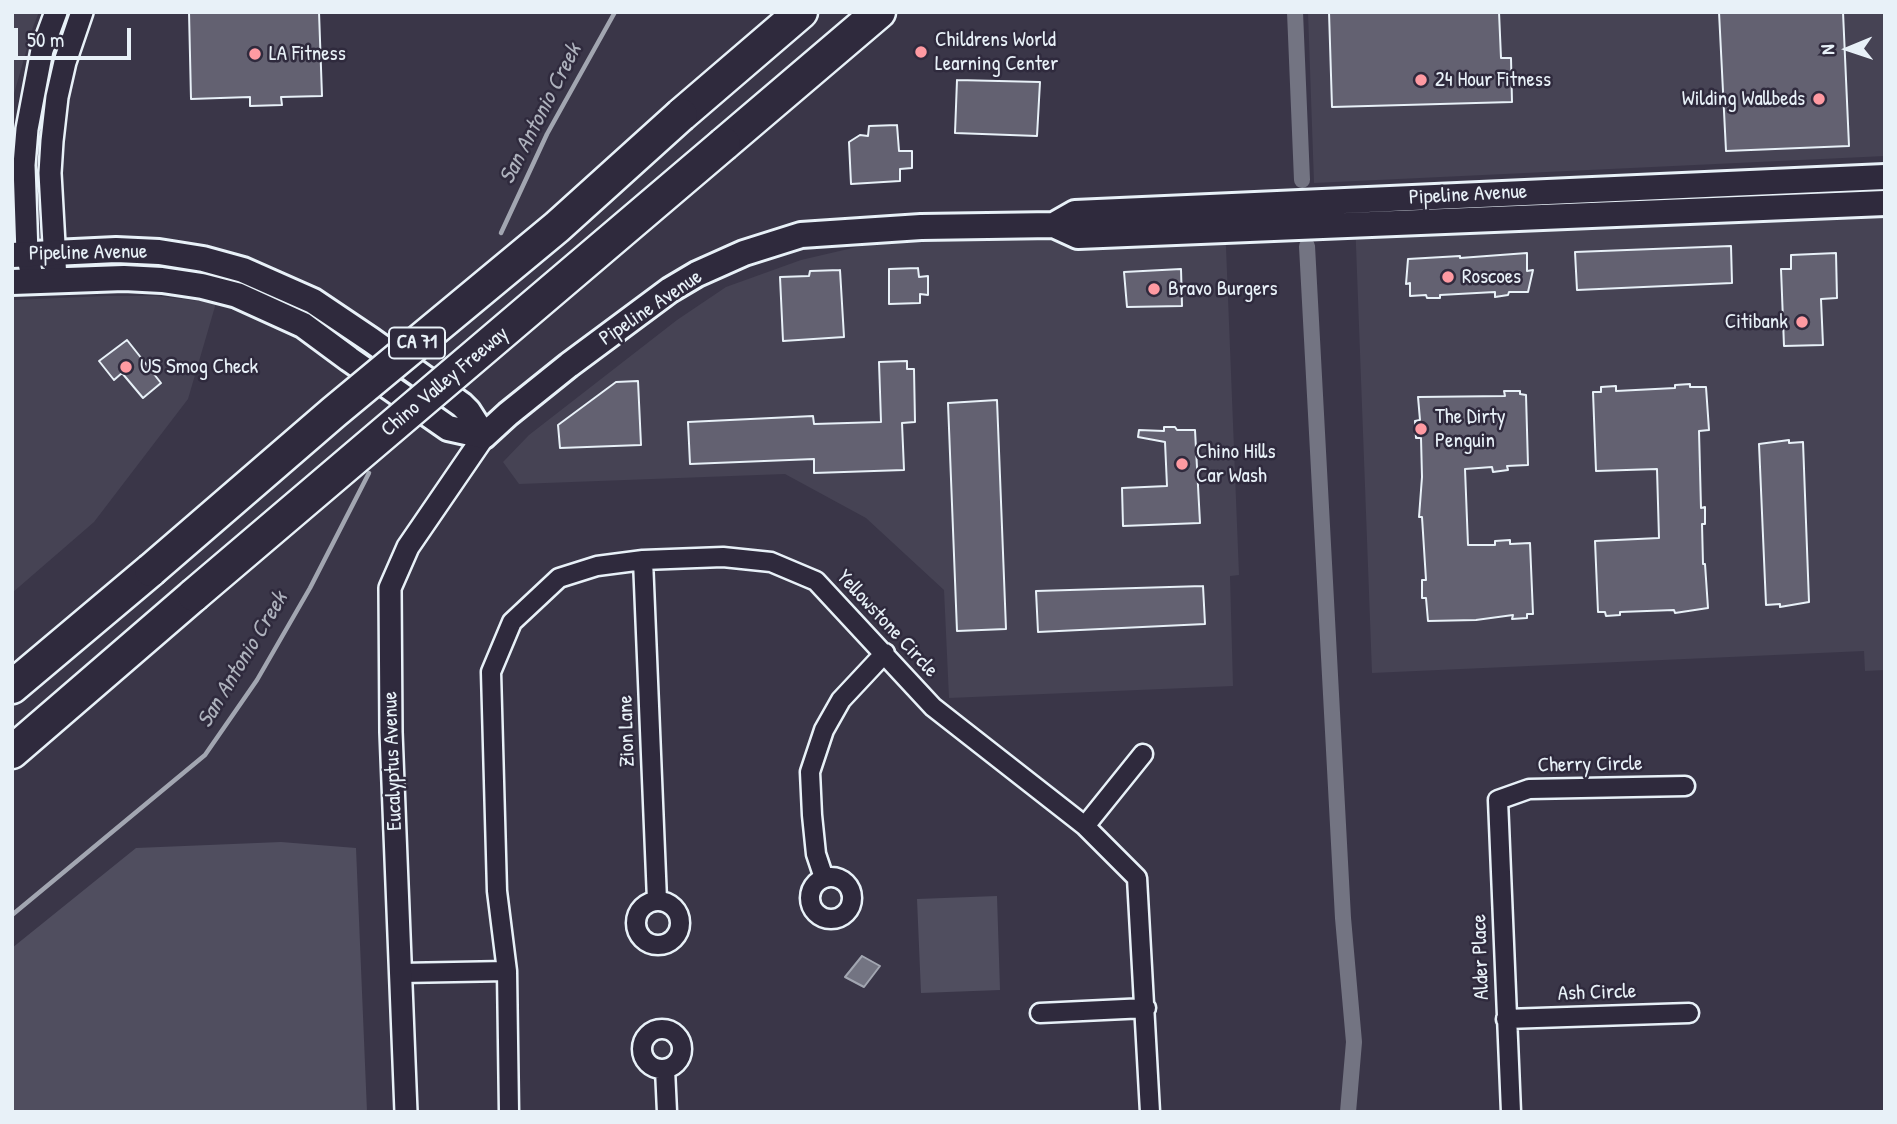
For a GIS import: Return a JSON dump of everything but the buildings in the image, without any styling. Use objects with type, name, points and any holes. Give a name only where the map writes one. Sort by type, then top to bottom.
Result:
[{"type":"highway","name":"CA 71","points":[[12,687],[334,412],[557,227],[681,115],[802,12]]},
{"type":"highway","name":"Chino Valley Freeway","points":[[12,751],[878,12]]},
{"type":"main road","name":"Pipeline Avenue","points":[[1284,216],[1321,201],[1885,177]]},
{"type":"main road","name":"Pipeline Avenue","points":[[484,436],[569,365],[670,290],[720,262],[744,253],[780,241],[826,232],[1054,225],[1075,213],[1284,216],[1324,226],[1885,203]]},
{"type":"main road","name":"Pipeline Avenue","points":[[20,254],[116,250],[159,252],[243,270],[317,303],[462,405],[484,436]]},
{"type":"main road","name":"Pipeline Avenue","points":[[34,281],[124,278],[162,280],[237,295],[303,325],[448,428],[484,436]]},
{"type":"street","points":[[56,12],[42,50],[27,129],[24,165],[20,254],[34,281],[54,253],[50,173],[57,97],[65,62],[82,12]]},
{"type":"street","name":"Eucalyptus Avenue","points":[[406,1112],[391,732],[390,588],[408,547],[484,436]]},
{"type":"street","name":"Yellowstone Circle","points":[[509,1112],[507,971],[496,891],[491,672],[512,622],[559,579],[597,566],[643,560],[723,557],[771,562],[816,581],[933,707],[1085,826],[1137,878],[1150,1112]]},
{"type":"street","name":"Zion Lane","points":[[643,560],[657,900]]},
{"type":"street","points":[[824,878],[817,853],[810,772],[824,730],[841,699],[885,653]]},
{"type":"street","points":[[1085,826],[1143,754]]},
{"type":"street","name":"Cherry Circle","points":[[1498,800],[1529,789],[1685,786]]},
{"type":"street","name":"Alder Place","points":[[1498,800],[1511,1112]]},
{"type":"street","points":[[401,973],[507,971]]},
{"type":"street","points":[[1040,1013],[1146,1008]]},
{"type":"street","name":"Ash Circle","points":[[1506,1019],[1689,1013]]},
{"type":"street","points":[[665,1069],[667,1112]]},
{"type":"shaded area","points":[[12,12],[39,12],[12,101]]},
{"type":"shaded area","points":[[1308,12],[1885,12],[1885,156],[1314,183]]},
{"type":"shaded area","points":[[1885,196],[1885,670],[1865,671],[1864,651],[1372,673],[1355,219]]},
{"type":"shaded area","points":[[1225,222],[1239,575],[1230,576],[1233,686],[949,698],[944,590],[866,518],[785,474],[519,484],[503,462],[529,435],[677,320],[726,287],[801,260],[874,243]]},
{"type":"shaded area","points":[[156,296],[216,303],[188,399],[94,522],[12,593],[12,300]]},
{"type":"shaded area","points":[[281,842],[356,848],[367,1112],[12,1112],[12,948],[136,848]]},
{"type":"shaded area","points":[[997,896],[1000,990],[921,993],[917,899]]},
{"type":"water","points":[[862,956],[880,966],[864,987],[845,977]]},
{"type":"waterway","name":"San Antonio Creek","points":[[501,233],[547,134],[615,12]]},
{"type":"waterway","points":[[1295,12],[1302,180]]},
{"type":"waterway","points":[[1307,246],[1343,918],[1354,1042],[1348,1112]]},
{"type":"waterway","name":"San Antonio Creek","points":[[12,915],[205,755],[257,680],[310,588],[369,473]]},
{"type":"place","name":"Childrens World Learning Center","points":[[921,52]]},
{"type":"place","name":"LA Fitness","points":[[255,54]]},
{"type":"place","name":"24 Hour Fitness","points":[[1421,80]]},
{"type":"place","name":"Wilding Wallbeds","points":[[1819,99]]},
{"type":"place","name":"Roscoes","points":[[1448,277]]},
{"type":"place","name":"Bravo Burgers","points":[[1154,289]]},
{"type":"place","name":"Citibank","points":[[1802,322]]},
{"type":"place","name":"US Smog Check","points":[[126,367]]},
{"type":"place","name":"The Dirty Penguin","points":[[1421,429]]},
{"type":"place","name":"Chino Hills Car Wash","points":[[1182,464]]}]
